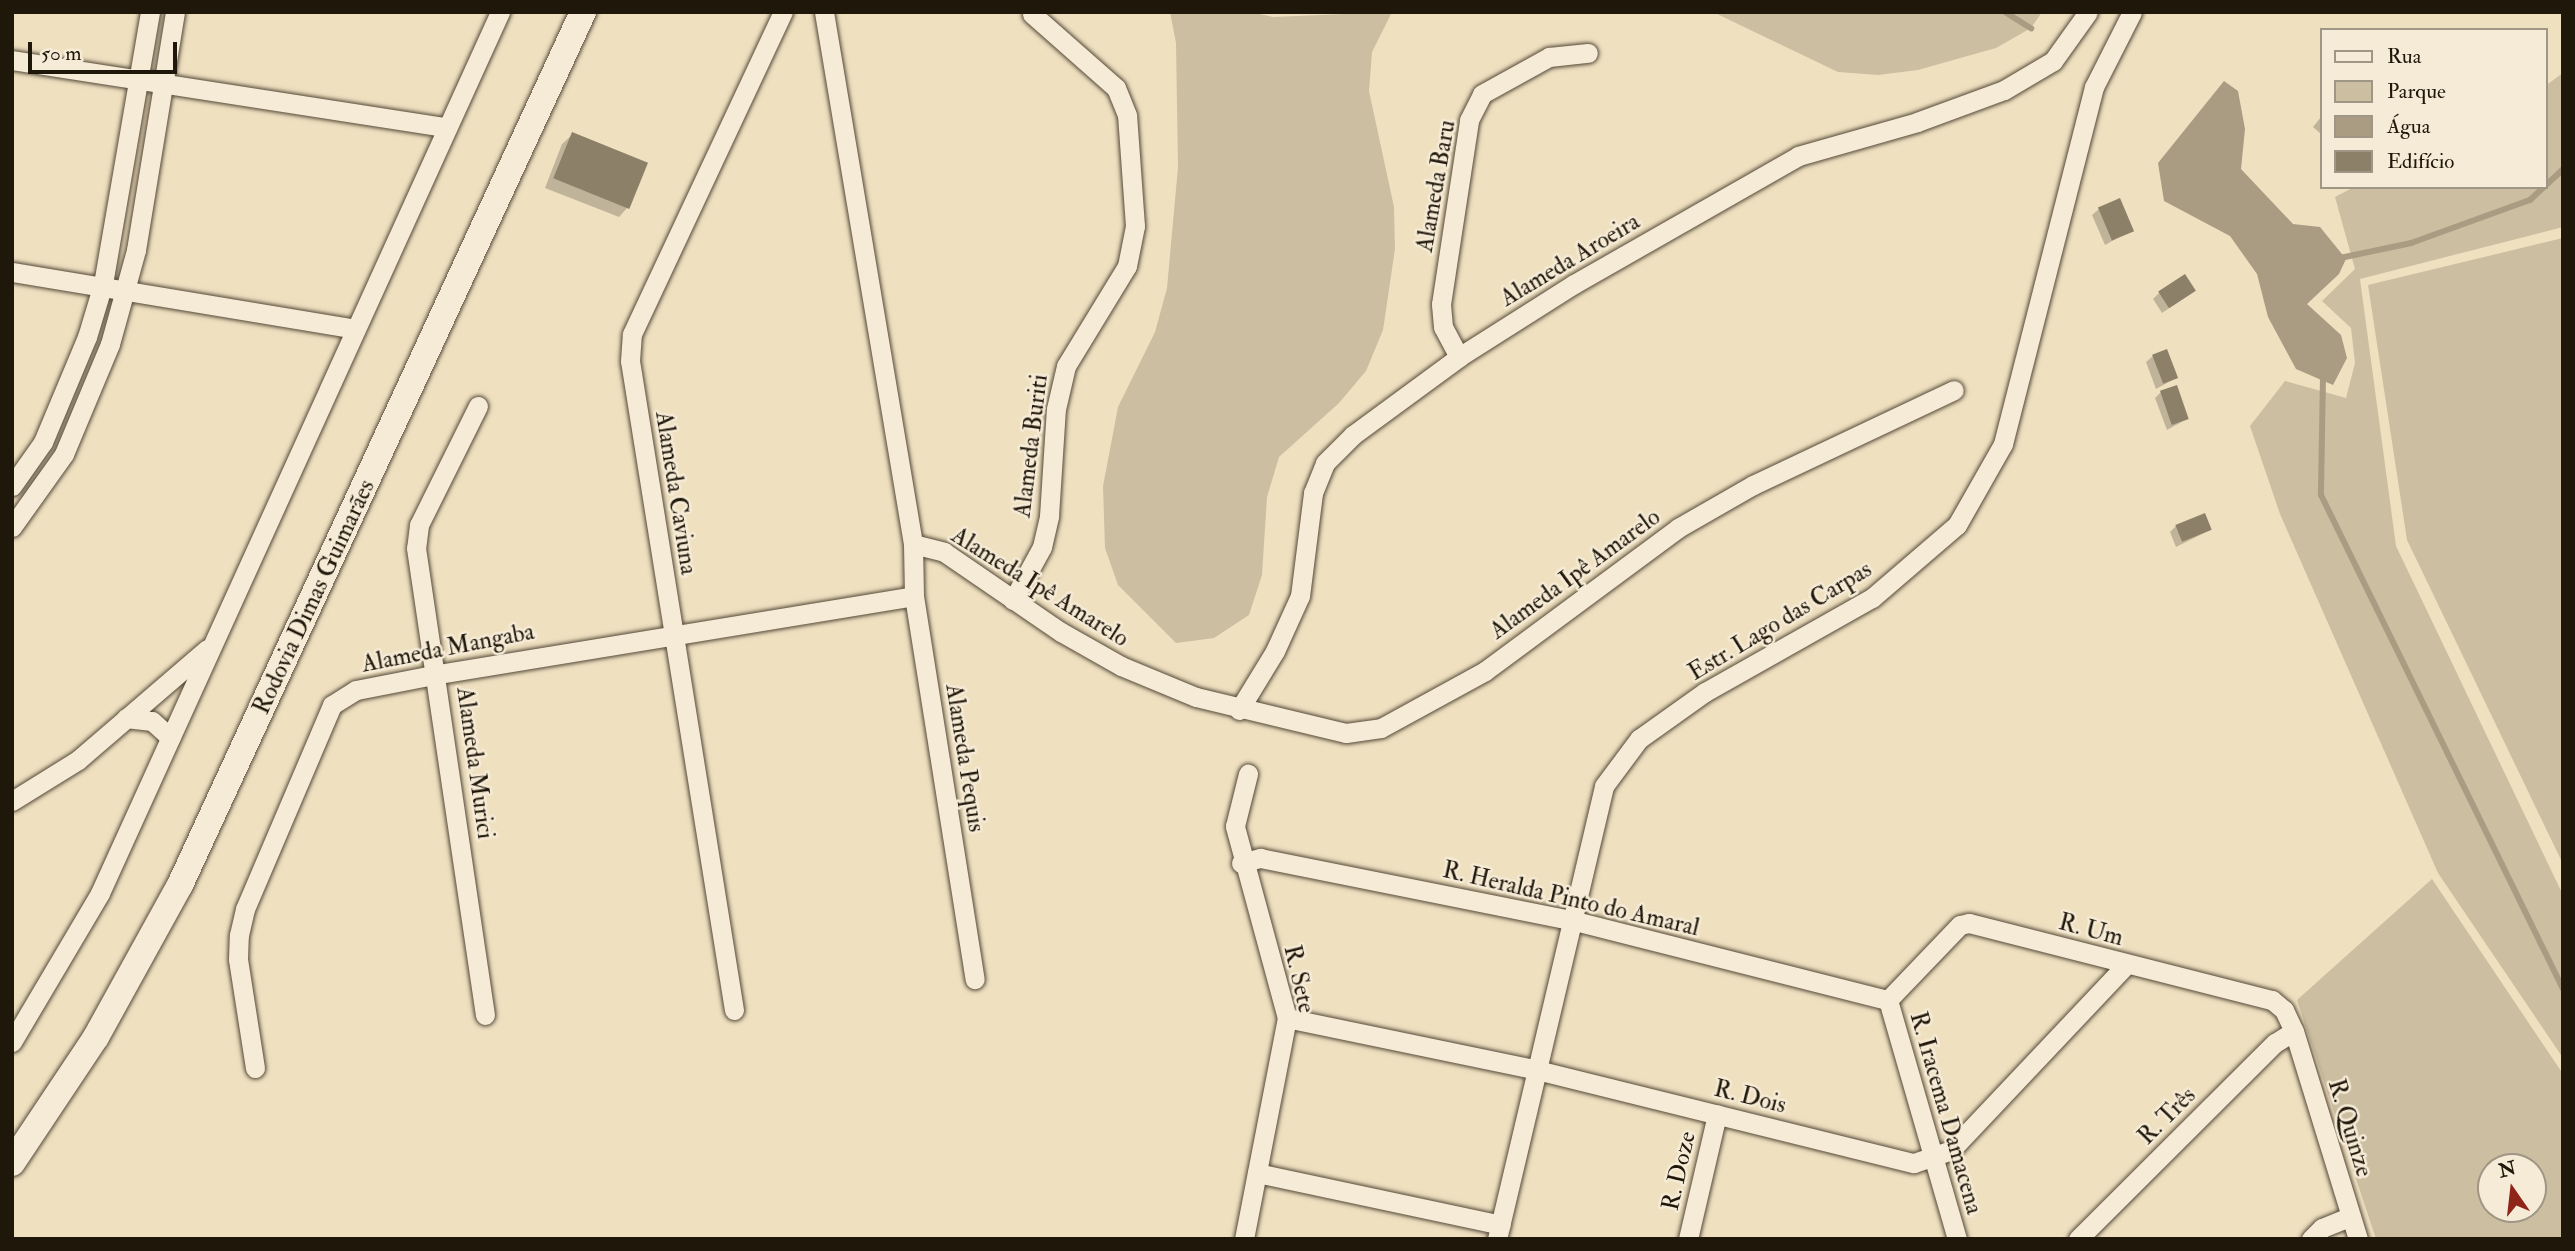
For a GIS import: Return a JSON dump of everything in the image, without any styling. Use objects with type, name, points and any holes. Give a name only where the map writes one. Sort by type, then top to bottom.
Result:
[{"type":"main road","name":"Rodovia Dimas Guimarães","points":[[12,1163],[96,1037],[180,886],[583,12]]},
{"type":"street","points":[[12,486],[43,442],[87,337],[103,284],[150,12]]},
{"type":"street","points":[[12,527],[64,454],[110,344],[126,290],[175,12]]},
{"type":"street","points":[[12,1042],[100,893],[500,12]]},
{"type":"street","name":"Alameda Caviuna","points":[[734,1010],[630,361],[632,334],[783,12]]},
{"type":"street","name":"Alameda Ipê Amarelo","points":[[824,12],[912,544],[944,552],[1013,600],[1121,666],[1239,710],[1346,733],[1381,728],[1485,671],[1678,528],[1752,485],[1954,390]]},
{"type":"street","name":"Alameda Aroeira","points":[[1239,710],[1275,651],[1300,596],[1313,493],[1325,463],[1353,435],[1459,357],[1574,284],[1798,156],[1917,122],[2004,90],[2053,61],[2088,12]]},
{"type":"street","name":"Estr. Lago das Carpas","points":[[1499,1232],[1604,786],[1632,746],[1705,692],[1872,598],[1956,525],[1986,482],[2018,396],[2094,88],[2132,12]]},
{"type":"street","name":"Alameda Buriti","points":[[1013,600],[1042,547],[1049,516],[1056,409],[1066,366],[1127,266],[1135,226],[1127,115],[1116,88],[1032,14]]},
{"type":"street","name":"Alameda Baru","points":[[1459,357],[1443,327],[1441,304],[1469,120],[1482,94],[1549,57],[1588,53]]},
{"type":"street","points":[[12,60],[447,127]]},
{"type":"street","points":[[12,272],[103,284],[355,329]]},
{"type":"street","name":"Alameda Murici","points":[[478,406],[419,525],[416,548],[438,674],[485,1015]]},
{"type":"street","name":"Alameda Pequis","points":[[912,544],[914,596],[975,979]]},
{"type":"street","name":"Alameda Mangaba","points":[[255,1068],[238,959],[239,936],[245,909],[332,705],[356,690],[438,674],[674,632],[914,596]]},
{"type":"street","points":[[12,801],[78,760],[210,646]]},
{"type":"street","points":[[127,718],[152,721],[171,738]]},
{"type":"street","name":"R. Sete","points":[[1244,1239],[1287,1018],[1241,863],[1235,826],[1248,774]]},
{"type":"street","name":"R. Heralda Pinto do Amaral","points":[[1241,863],[1260,858],[1571,920],[1888,1000]]},
{"type":"street","name":"R. Um","points":[[1888,1000],[1960,925],[1969,923],[2272,1000],[2284,1010],[2294,1031]]},
{"type":"street","points":[[1934,1159],[1951,1150],[2126,965]]},
{"type":"street","name":"R. Iracema Damacena","points":[[1888,1000],[1956,1239]]},
{"type":"street","name":"R. Dois","points":[[1287,1018],[1537,1070],[1914,1163],[1934,1159]]},
{"type":"street","name":"R. Quinze","points":[[2294,1031],[2358,1239]]},
{"type":"street","name":"R. Três","points":[[2078,1239],[2275,1043],[2294,1031]]},
{"type":"street","name":"R. Doze","points":[[1688,1239],[1717,1114]]},
{"type":"street","points":[[1257,1173],[1499,1232]]},
{"type":"street","points":[[2311,1239],[2322,1228],[2351,1216]]},
{"type":"green space","points":[[1170,12],[1250,12],[1273,17],[1392,12],[1372,52],[1369,91],[1394,207],[1395,249],[1383,330],[1366,371],[1339,403],[1279,457],[1267,497],[1262,575],[1249,615],[1214,638],[1176,643],[1118,585],[1105,548],[1103,486],[1118,407],[1155,332],[1167,288],[1178,167],[1176,43]]},
{"type":"green space","points":[[1713,12],[2042,12],[2031,28],[1996,48],[1918,70],[1878,75],[1838,72]]},
{"type":"green space","points":[[2563,73],[2563,227],[2360,279],[2396,546],[2563,895],[2563,1058],[2438,873],[2280,514],[2250,426],[2285,381],[2346,398],[2355,363],[2351,328],[2322,301],[2355,269],[2335,197],[2350,189],[2547,189],[2547,85]]},
{"type":"green space","points":[[2563,238],[2563,864],[2407,540],[2368,285]]},
{"type":"green space","points":[[2432,879],[2563,1074],[2563,1239],[2376,1239],[2297,1000]]},
{"type":"water","points":[[2224,81],[2238,91],[2245,129],[2241,169],[2293,224],[2320,227],[2346,259],[2339,274],[2307,304],[2341,335],[2347,358],[2333,385],[2296,369],[2268,317],[2257,274],[2230,236],[2164,201],[2158,163]]},
{"type":"building","points":[[572,132],[648,163],[629,209],[553,178]]},
{"type":"building","points":[[2120,198],[2134,231],[2112,241],[2098,207]]},
{"type":"building","points":[[2185,274],[2196,291],[2169,308],[2158,291]]},
{"type":"building","points":[[2167,349],[2178,378],[2163,384],[2152,355]]},
{"type":"building","points":[[2177,385],[2189,419],[2172,425],[2160,391]]},
{"type":"building","points":[[2205,513],[2212,530],[2182,542],[2175,525]]},
{"type":"waterway","points":[[2005,12],[2031,28]]},
{"type":"waterway","points":[[2547,184],[2563,169]]},
{"type":"waterway","points":[[2340,258],[2411,243],[2530,200],[2542,189]]},
{"type":"waterway","points":[[2323,376],[2321,495],[2563,989]]}]
